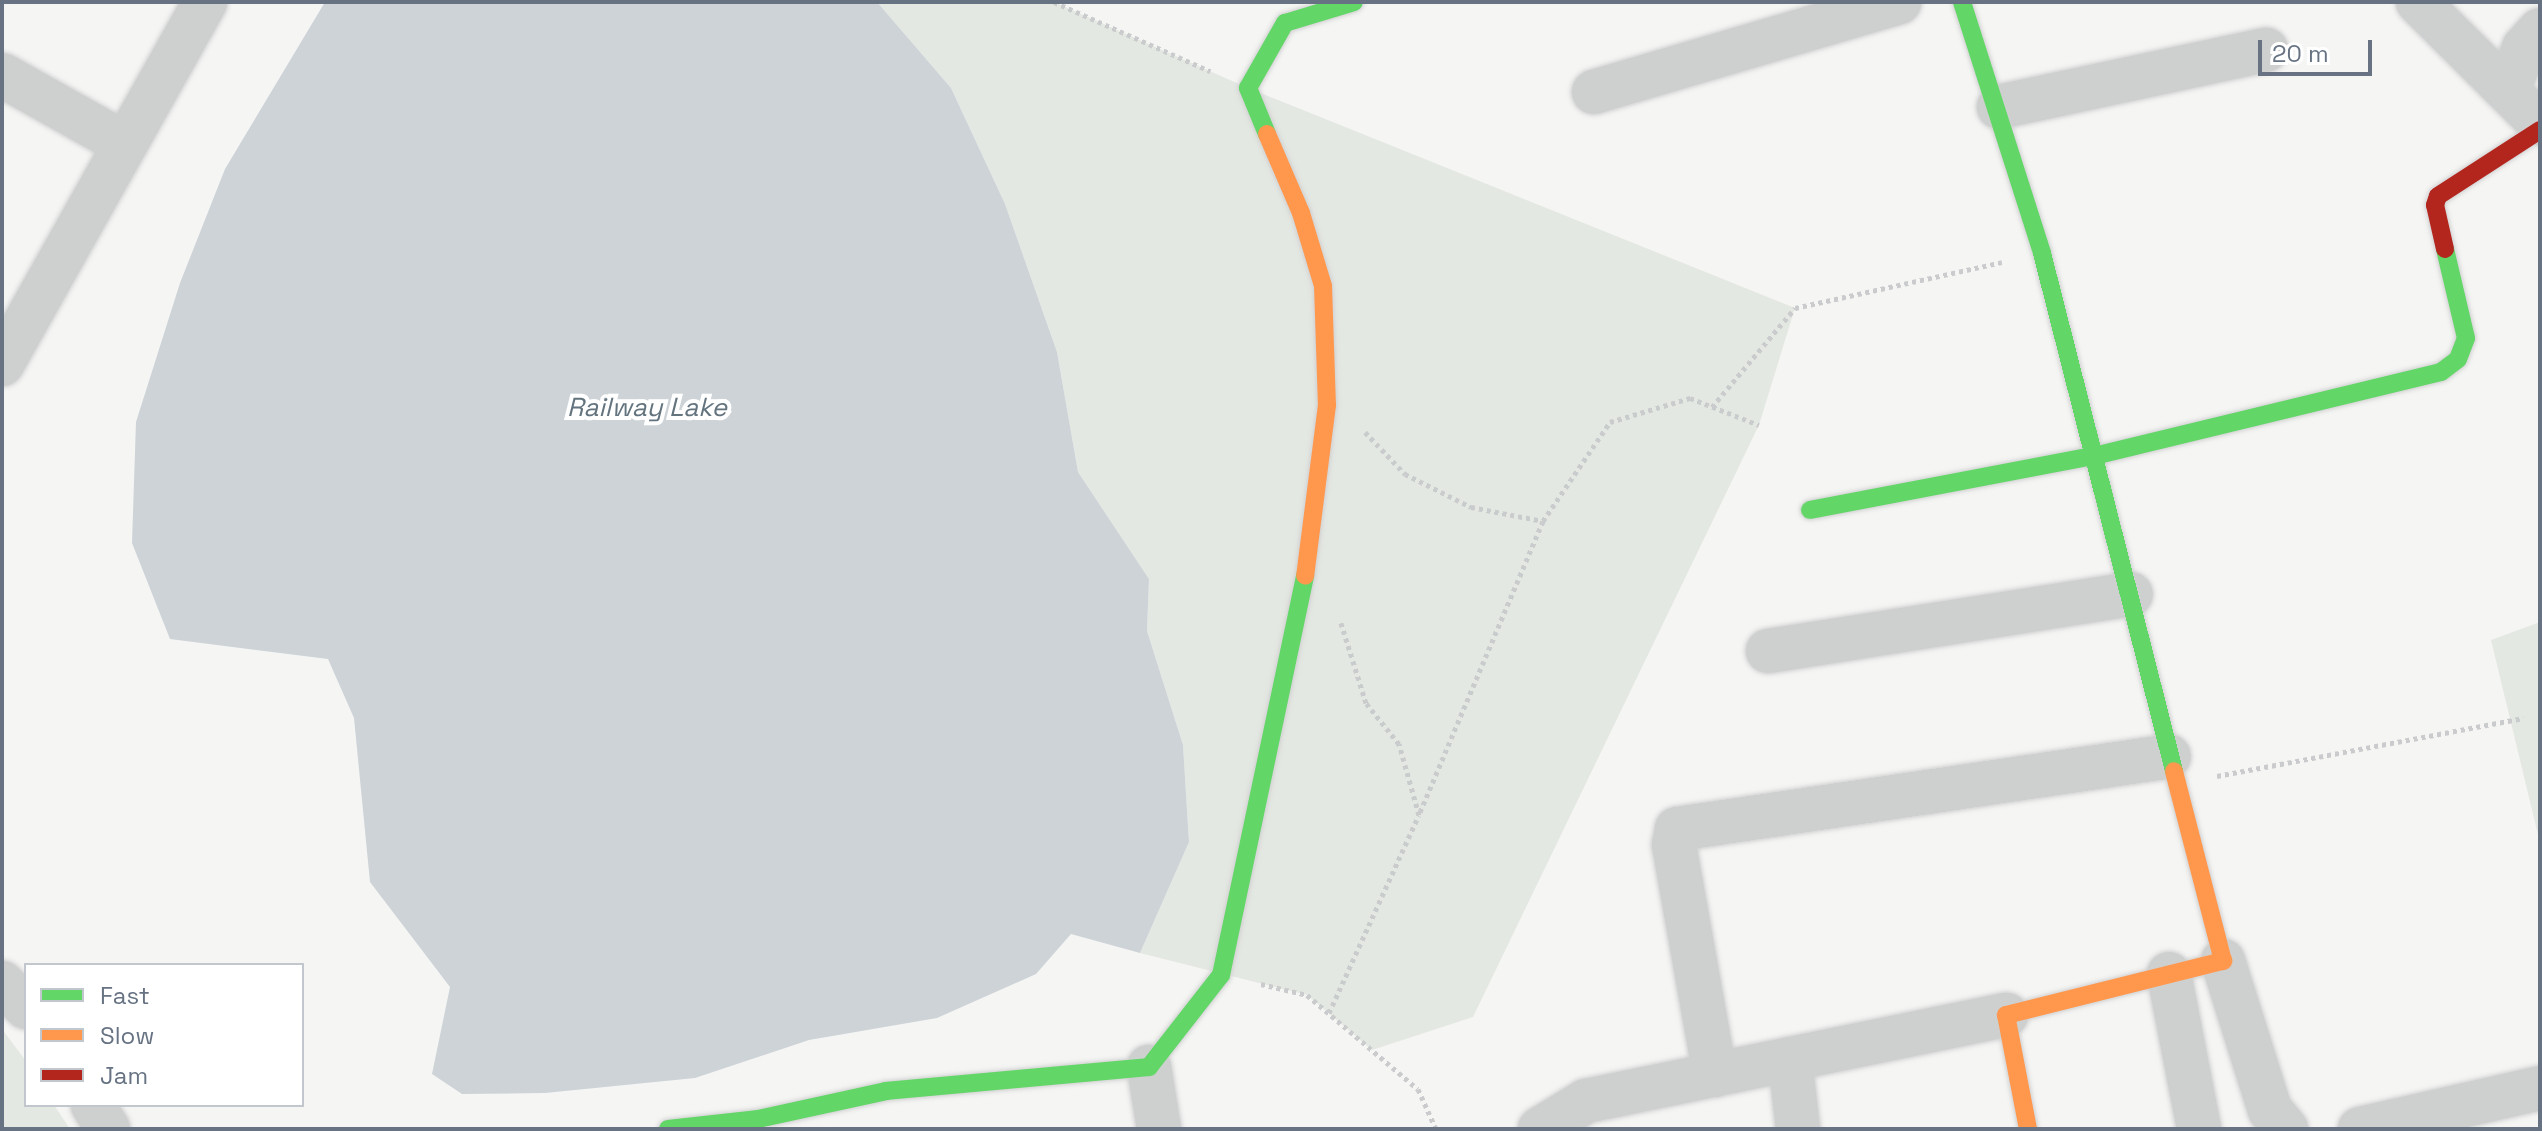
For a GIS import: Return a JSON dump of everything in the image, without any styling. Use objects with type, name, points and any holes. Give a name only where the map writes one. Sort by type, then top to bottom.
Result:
[{"type":"street","points":[[2,364],[205,2]]},
{"type":"street","points":[[668,1129],[803,1120],[886,1091],[1149,1067],[1221,975],[1299,618],[1304,547],[1327,405],[1323,286],[1301,213],[1248,88],[1279,13],[1354,2]]},
{"type":"street","points":[[1594,92],[1899,2]]},
{"type":"street","points":[[1962,2],[1999,107],[2042,253],[2223,961],[2270,1110],[2286,1129]]},
{"type":"street","points":[[2418,2],[2540,123]]},
{"type":"street","points":[[2508,91],[2524,48],[2540,30]]},
{"type":"street","points":[[1999,107],[2266,50]]},
{"type":"street","points":[[2,75],[125,144]]},
{"type":"street","points":[[1810,510],[2094,456],[2441,372],[2458,359],[2466,338],[2435,205],[2438,196],[2540,130]]},
{"type":"street","points":[[1768,651],[2131,594]]},
{"type":"street","points":[[1715,1075],[1674,845],[1677,829],[2173,770]]},
{"type":"street","points":[[1540,1129],[1586,1101],[2006,1015],[2223,961]]},
{"type":"street","points":[[2169,974],[2199,1129]]},
{"type":"street","points":[[2,983],[24,1005]]},
{"type":"street","points":[[2006,1015],[2028,1129]]},
{"type":"street","points":[[1790,1059],[1798,1129]]},
{"type":"street","points":[[1149,1067],[1159,1129]]},
{"type":"street","points":[[2360,1129],[2539,1093]]},
{"type":"street","points":[[94,1107],[108,1129]]},
{"type":"path","points":[[1054,2],[1248,88]]},
{"type":"path","points":[[1712,407],[1795,308],[2042,253]]},
{"type":"path","points":[[1329,1013],[1419,815],[1543,521],[1610,422],[1690,398],[1759,425]]},
{"type":"path","points":[[1327,405],[1341,407],[1405,474],[1471,507],[1543,521]]},
{"type":"path","points":[[1337,609],[1366,703],[1399,744],[1419,815]]},
{"type":"path","points":[[2173,770],[2524,718]]},
{"type":"path","points":[[1221,975],[1307,995],[1418,1089],[1436,1129]]},
{"type":"shaded area","points":[[877,2],[1054,2],[1248,88],[1795,308],[1759,425],[1473,1017],[1372,1050],[1307,995],[1140,953],[1189,842],[1183,745],[1147,631],[1149,579],[1078,472],[1057,352],[1005,204],[951,88]]},
{"type":"shaded area","points":[[2540,622],[2540,843],[2491,640]]},
{"type":"shaded area","points":[[2,1029],[24,1058],[24,1107],[55,1107],[70,1129],[2,1129]]},
{"type":"water","name":"Railway Lake","points":[[325,2],[877,2],[951,88],[1005,204],[1057,352],[1078,472],[1149,579],[1147,631],[1183,745],[1189,842],[1140,953],[1071,934],[1036,974],[937,1018],[809,1040],[695,1078],[545,1093],[462,1094],[432,1074],[450,987],[370,882],[354,718],[328,659],[170,639],[132,543],[136,422],[180,283],[225,169]]},
{"type":"traffic: fast","points":[[1267,134],[1248,88],[1285,23],[1354,2]]},
{"type":"traffic: fast","points":[[1962,2],[2042,253],[2174,771]]},
{"type":"traffic: fast","points":[[1810,510],[2094,456],[2441,372],[2458,359],[2466,338],[2445,249]]},
{"type":"traffic: fast","points":[[668,1129],[758,1119],[886,1091],[1149,1067],[1221,975],[1305,576]]},
{"type":"traffic: slow","points":[[1267,134],[1301,213],[1323,286],[1327,405],[1305,576]]},
{"type":"traffic: slow","points":[[2028,1129],[2006,1015],[2223,961],[2174,771]]},
{"type":"traffic: jam","points":[[2445,249],[2435,205],[2438,196],[2540,130]]}]
